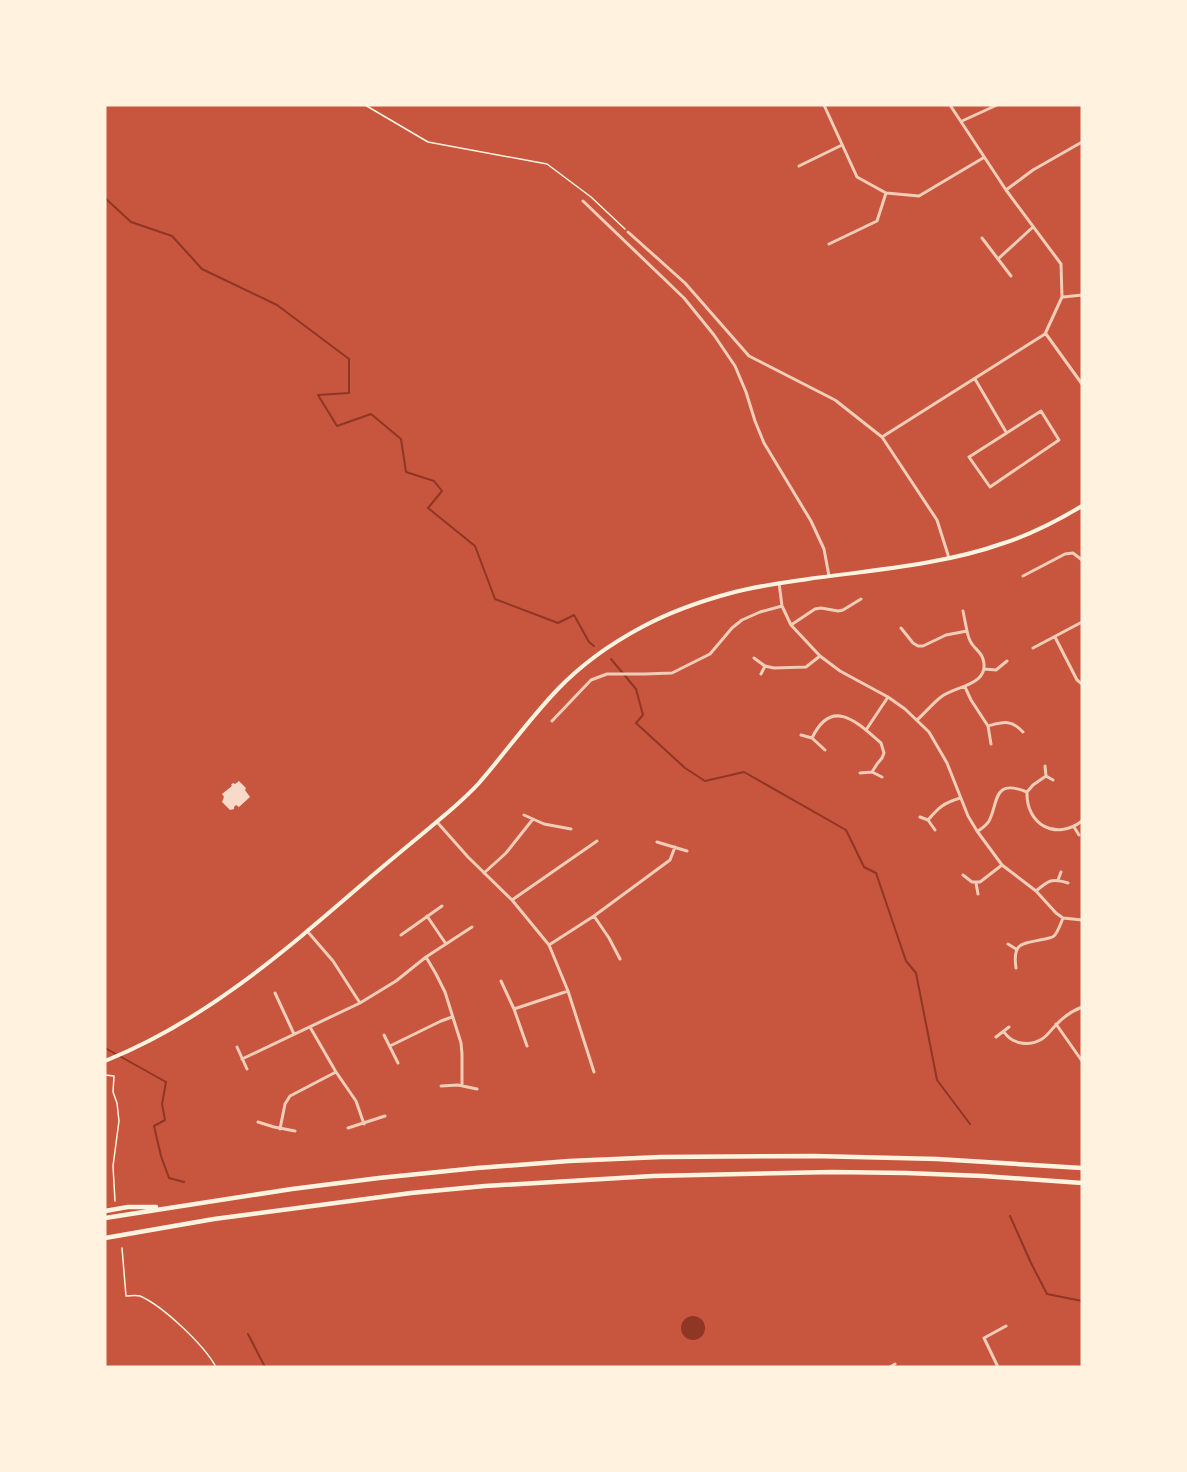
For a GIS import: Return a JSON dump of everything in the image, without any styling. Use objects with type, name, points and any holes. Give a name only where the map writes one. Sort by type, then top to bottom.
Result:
[{"type":"highway","points":[[105,1218],[292,1189],[390,1177],[523,1165],[662,1157],[814,1156],[997,1162],[1082,1168]]},
{"type":"highway","points":[[105,1238],[214,1220],[411,1193],[653,1176],[896,1173],[1082,1183]]},
{"type":"highway","points":[[105,1211],[128,1207],[171,1207]]},
{"type":"main road","points":[[105,1061],[132,1050],[210,1006],[262,969],[308,932],[478,784],[560,687],[616,642],[685,608],[732,592],[949,558],[1003,544],[1047,526],[1082,506]]},
{"type":"street","points":[[824,105],[857,177],[886,193],[919,196],[984,158]]},
{"type":"street","points":[[882,437],[1046,334],[1062,297],[1061,264],[1006,190],[950,105]]},
{"type":"street","points":[[962,122],[997,105]]},
{"type":"street","points":[[1006,190],[1033,170],[1082,142]]},
{"type":"street","points":[[799,166],[842,145]]},
{"type":"street","points":[[830,244],[877,221],[886,193]]},
{"type":"street","points":[[583,201],[684,298],[735,366],[746,392],[754,421],[764,442],[811,521],[824,549],[829,576]]},
{"type":"street","points":[[998,259],[1033,227]]},
{"type":"street","points":[[628,232],[684,283],[749,356],[835,400],[882,437],[937,520],[949,558]]},
{"type":"street","points":[[982,238],[1011,276]]},
{"type":"street","points":[[1062,297],[1082,295]]},
{"type":"street","points":[[1046,334],[1082,384]]},
{"type":"street","points":[[975,379],[1006,433]]},
{"type":"street","points":[[1041,411],[1059,440],[990,487],[969,457],[1006,433],[1041,411]]},
{"type":"street","points":[[1023,576],[1069,552],[1082,560]]},
{"type":"street","points":[[778,583],[782,606],[791,626],[820,656],[840,671],[888,697],[929,732],[947,763],[960,798],[977,831],[1002,865],[1036,891],[1063,918],[1082,920]]},
{"type":"street","points":[[791,626],[815,609],[843,610],[861,598]]},
{"type":"street","points":[[552,721],[591,680],[607,674],[672,672],[710,654],[742,620],[782,606]]},
{"type":"street","points":[[917,720],[942,697],[974,682],[984,669],[981,654],[969,639],[963,611]]},
{"type":"street","points":[[1034,648],[1082,622]]},
{"type":"street","points":[[901,628],[918,646],[923,646],[946,635],[967,631]]},
{"type":"street","points":[[1055,637],[1077,680],[1082,684]]},
{"type":"street","points":[[754,658],[765,666],[774,668],[806,667],[820,656]]},
{"type":"street","points":[[984,669],[996,670],[1007,661]]},
{"type":"street","points":[[761,674],[765,666]]},
{"type":"street","points":[[965,686],[988,726],[991,744]]},
{"type":"street","points":[[866,730],[888,697]]},
{"type":"street","points":[[812,738],[821,723],[834,716],[852,719],[881,743],[883,748],[882,758],[872,772]]},
{"type":"street","points":[[988,726],[1006,722],[1015,724],[1023,732]]},
{"type":"street","points":[[801,735],[812,738],[825,750]]},
{"type":"street","points":[[1045,766],[1046,776]]},
{"type":"street","points":[[860,773],[872,772],[882,777]]},
{"type":"street","points":[[1046,776],[1053,780]]},
{"type":"street","points":[[1046,776],[1027,792],[1027,806],[1037,821],[1053,830],[1065,830],[1082,821]]},
{"type":"street","points":[[977,831],[990,819],[997,795],[1001,791],[1011,788],[1027,792]]},
{"type":"street","points":[[928,820],[945,803],[960,798]]},
{"type":"street","points":[[524,815],[544,824],[571,829]]},
{"type":"street","points":[[920,817],[928,820],[935,830]]},
{"type":"street","points":[[484,873],[506,853],[533,819]]},
{"type":"street","points":[[437,822],[468,857],[512,900],[549,945],[568,991],[594,1072]]},
{"type":"street","points":[[1074,827],[1079,835]]},
{"type":"street","points":[[512,900],[597,841]]},
{"type":"street","points":[[657,842],[687,851]]},
{"type":"street","points":[[549,945],[594,916],[670,860],[675,847]]},
{"type":"street","points":[[963,875],[972,882],[980,882],[1002,865]]},
{"type":"street","points":[[1058,880],[1060,872]]},
{"type":"street","points":[[1036,891],[1050,880],[1068,883]]},
{"type":"street","points":[[976,883],[978,894]]},
{"type":"street","points":[[401,935],[442,906]]},
{"type":"street","points":[[427,916],[446,944]]},
{"type":"street","points":[[594,916],[620,959]]},
{"type":"street","points":[[1016,968],[1016,949],[1024,943],[1055,935],[1063,918]]},
{"type":"street","points":[[242,1059],[360,1003],[396,981],[426,957],[472,927]]},
{"type":"street","points":[[308,932],[333,962],[360,1003]]},
{"type":"street","points":[[1008,944],[1016,949]]},
{"type":"street","points":[[426,957],[441,983],[461,1043],[462,1085]]},
{"type":"street","points":[[501,981],[527,1046]]},
{"type":"street","points":[[514,1009],[568,991]]},
{"type":"street","points":[[274,993],[294,1034]]},
{"type":"street","points":[[1004,1032],[1017,1042],[1029,1043],[1041,1039],[1068,1014],[1082,1007]]},
{"type":"street","points":[[390,1046],[453,1017]]},
{"type":"street","points":[[1056,1024],[1082,1061]]},
{"type":"street","points":[[309,1027],[356,1101],[364,1124]]},
{"type":"street","points":[[996,1037],[1010,1028]]},
{"type":"street","points":[[384,1035],[398,1063]]},
{"type":"street","points":[[237,1047],[247,1069]]},
{"type":"street","points":[[280,1128],[285,1104],[290,1096],[336,1072]]},
{"type":"street","points":[[441,1086],[462,1085],[477,1089]]},
{"type":"street","points":[[348,1128],[385,1116]]},
{"type":"street","points":[[258,1122],[295,1131]]},
{"type":"street","points":[[998,1367],[984,1338],[1006,1326]]},
{"type":"street","points":[[890,1367],[895,1364]]},
{"type":"path","points":[[365,105],[428,142],[547,164],[591,196],[628,232]]},
{"type":"path","points":[[105,1075],[114,1076],[113,1092],[119,1121],[113,1167],[115,1201]]},
{"type":"path","points":[[122,1248],[126,1296],[138,1295],[173,1318],[209,1355],[216,1367]]},
{"type":"shaded area","points":[[693,1316],[702,1319],[705,1328],[702,1337],[693,1340],[684,1337],[681,1328],[684,1319]]},
{"type":"building","points":[[239,781],[246,788],[250,797],[239,807],[236,805],[230,810],[222,802],[224,797],[222,794],[233,783]]},
{"type":"waterway","points":[[105,198],[131,222],[172,236],[202,269],[277,305],[349,359],[349,393],[318,395],[337,426],[371,414],[401,439],[406,472],[434,481],[442,491],[428,508],[475,546],[495,599],[558,623],[574,615],[589,642],[594,646]]},
{"type":"waterway","points":[[611,659],[636,689],[643,715],[636,723],[685,768],[705,781],[744,772],[846,830],[864,867],[876,873],[906,961],[916,973],[937,1080],[970,1124]]},
{"type":"waterway","points":[[105,1048],[166,1082],[162,1104],[165,1120],[154,1126],[169,1178],[184,1182]]},
{"type":"waterway","points":[[1010,1216],[1047,1294],[1082,1301]]},
{"type":"waterway","points":[[248,1334],[265,1367]]}]
